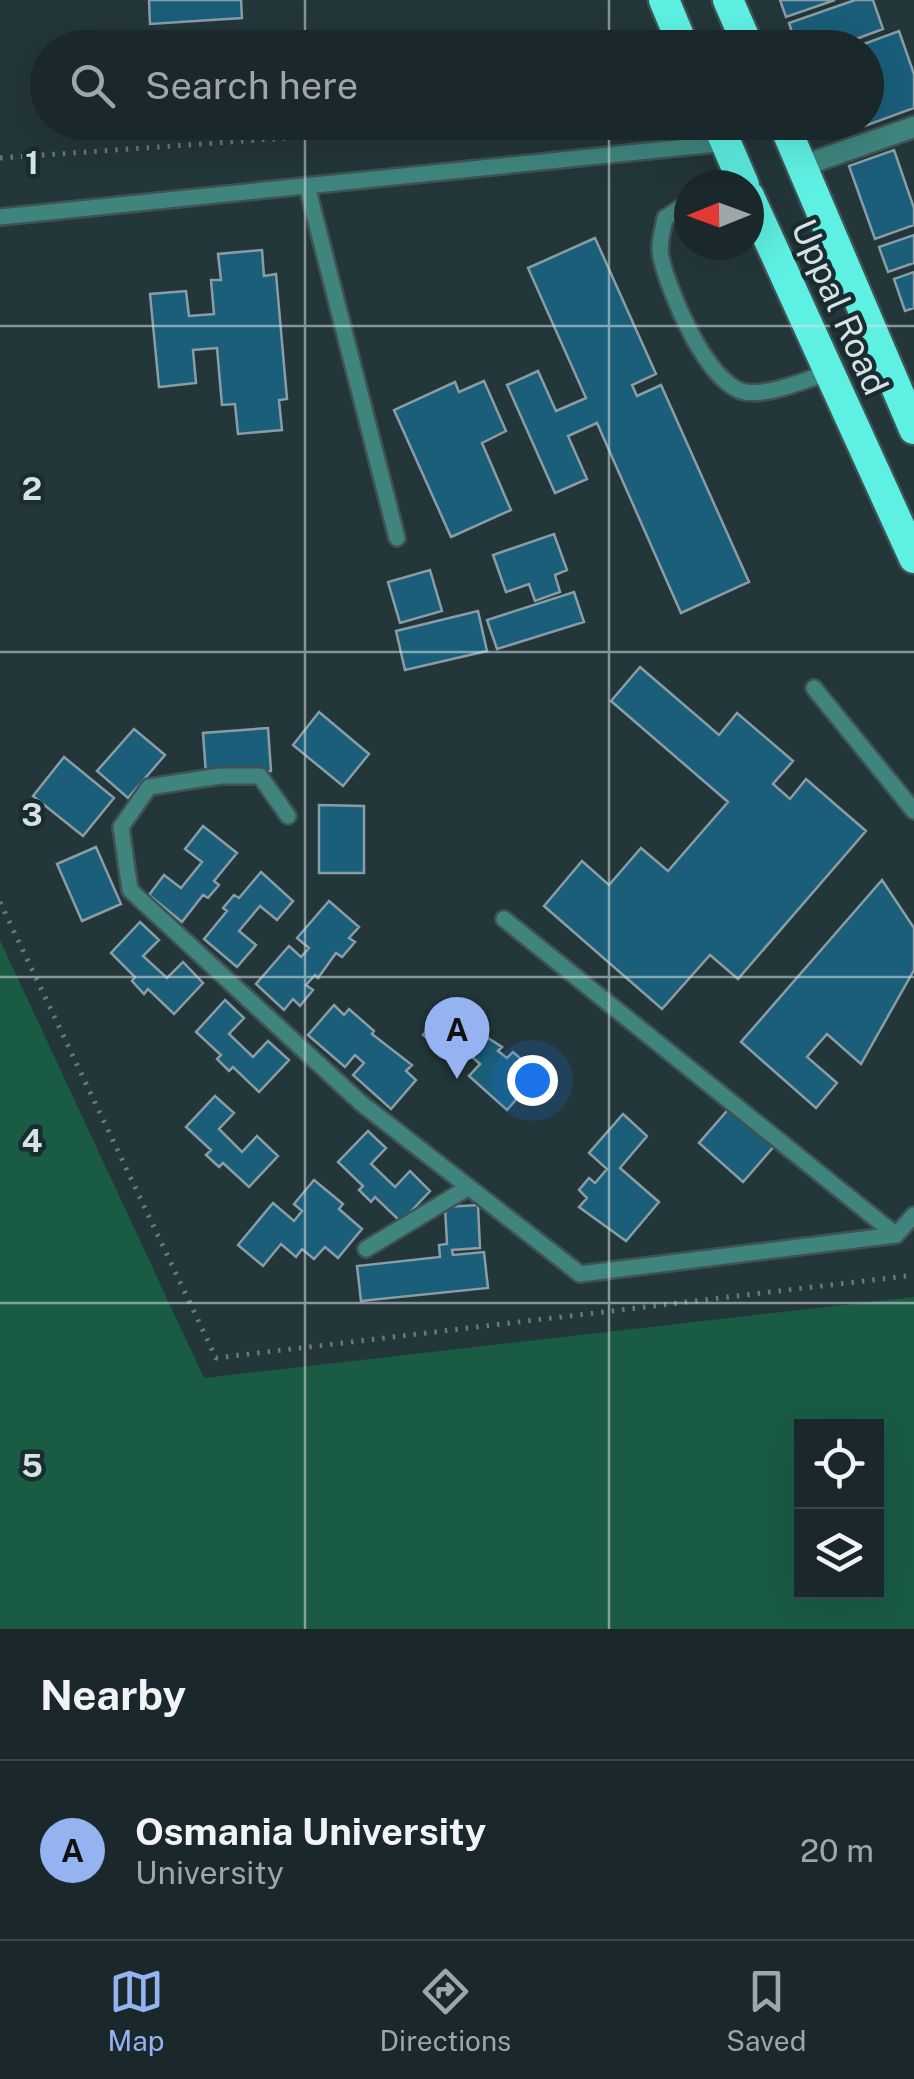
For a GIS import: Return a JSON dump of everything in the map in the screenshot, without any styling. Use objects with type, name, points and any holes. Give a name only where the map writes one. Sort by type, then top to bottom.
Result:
[{"type":"highway","points":[[664,0],[676,30]]},
{"type":"highway","points":[[728,0],[741,30]]},
{"type":"highway","name":"Uppal Road","points":[[724,140],[735,170]]},
{"type":"highway","points":[[790,140],[911,413]]},
{"type":"highway","name":"Uppal Road","points":[[764,236],[914,558]]},
{"type":"street","points":[[884,137],[914,127]]},
{"type":"street","points":[[802,166],[877,140]]},
{"type":"lane","points":[[0,217],[306,186],[667,140]]},
{"type":"lane","points":[[306,186],[397,538]]},
{"type":"lane","points":[[674,212],[664,218],[659,253],[678,307],[723,380],[744,392],[774,389],[828,372]]},
{"type":"lane","points":[[814,688],[914,810]]},
{"type":"lane","points":[[288,816],[260,776],[220,776],[150,788],[121,827],[130,890],[361,1103],[580,1274],[896,1235],[914,1215]]},
{"type":"lane","points":[[504,919],[896,1235]]},
{"type":"lane","points":[[366,1249],[469,1187]]},
{"type":"path","points":[[0,158],[259,140]]},
{"type":"green space","points":[[0,940],[204,1378],[914,1297],[914,1629],[0,1629]]},
{"type":"building","points":[[149,0],[241,0],[242,18],[150,24]]},
{"type":"building","points":[[780,0],[835,0],[786,17]]},
{"type":"building","points":[[855,0],[873,0],[883,29],[791,30],[789,23]]},
{"type":"building","points":[[899,31],[914,74],[914,108],[884,119],[884,37]]},
{"type":"building","points":[[894,150],[914,208],[914,225],[875,239],[849,166]]},
{"type":"building","points":[[914,235],[914,263],[888,272],[879,247]]},
{"type":"building","points":[[595,238],[656,374],[632,385],[637,396],[661,385],[749,582],[681,613],[597,423],[568,436],[587,479],[555,493],[507,385],[538,371],[556,411],[586,398],[528,268]]},
{"type":"building","points":[[262,250],[264,276],[276,274],[287,399],[279,400],[282,430],[238,434],[235,404],[222,405],[217,348],[193,350],[196,383],[159,387],[150,294],[186,291],[189,316],[214,314],[211,280],[221,280],[218,254]]},
{"type":"building","points":[[914,272],[914,308],[905,311],[894,279]]},
{"type":"building","points":[[484,381],[506,431],[482,443],[511,510],[451,537],[394,410],[455,382],[459,392]]},
{"type":"building","points":[[554,534],[567,570],[555,575],[560,592],[535,601],[529,584],[506,592],[493,555]]},
{"type":"building","points":[[430,570],[442,611],[400,623],[388,582]]},
{"type":"building","points":[[574,592],[584,622],[497,649],[487,620]]},
{"type":"building","points":[[478,611],[487,651],[405,670],[396,631]]},
{"type":"building","points":[[640,667],[719,735],[737,713],[793,761],[773,784],[790,799],[806,779],[866,831],[738,979],[710,955],[662,1009],[544,906],[582,861],[609,885],[641,848],[668,871],[728,802],[611,701]]},
{"type":"building","points":[[319,712],[369,754],[343,786],[293,745]]},
{"type":"building","points":[[268,728],[271,771],[206,775],[203,733]]},
{"type":"building","points":[[134,729],[165,755],[128,798],[97,771]]},
{"type":"building","points":[[64,757],[114,798],[83,836],[33,796]]},
{"type":"building","points":[[319,805],[364,806],[364,873],[319,873]]},
{"type":"building","points":[[203,826],[237,853],[214,881],[219,885],[208,898],[203,895],[182,922],[149,895],[164,875],[181,888],[202,862],[185,849]]},
{"type":"building","points":[[96,847],[121,904],[82,921],[57,864]]},
{"type":"building","points":[[261,872],[293,901],[277,920],[260,906],[239,931],[256,945],[237,967],[204,939],[227,911],[223,908],[234,895],[239,898]]},
{"type":"building","points":[[882,880],[914,928],[914,970],[861,1064],[827,1034],[807,1057],[837,1083],[816,1108],[741,1042]]},
{"type":"building","points":[[329,901],[359,927],[349,938],[355,942],[342,957],[336,953],[318,978],[315,975],[306,985],[313,990],[300,1006],[293,999],[284,1010],[256,984],[289,946],[301,957],[309,948],[297,938]]},
{"type":"building","points":[[140,922],[159,940],[143,956],[167,978],[183,962],[203,983],[174,1014],[148,989],[144,994],[132,981],[135,977],[111,953]]},
{"type":"building","points":[[225,1000],[244,1018],[229,1034],[253,1057],[268,1041],[289,1060],[259,1092],[233,1067],[229,1071],[217,1059],[221,1055],[196,1032]]},
{"type":"building","points":[[334,1005],[344,1015],[349,1009],[374,1031],[372,1034],[412,1065],[406,1071],[416,1080],[391,1109],[353,1075],[364,1063],[355,1055],[345,1067],[308,1035]]},
{"type":"building","points":[[449,1006],[460,1015],[465,1010],[479,1023],[474,1029],[502,1047],[498,1051],[507,1058],[513,1052],[528,1065],[522,1072],[532,1081],[507,1110],[469,1076],[480,1064],[471,1056],[460,1068],[423,1035]]},
{"type":"building","points":[[215,1096],[234,1113],[219,1129],[242,1152],[257,1136],[278,1156],[249,1187],[223,1163],[219,1167],[206,1155],[211,1150],[186,1127]]},
{"type":"building","points":[[732,1105],[776,1144],[743,1182],[699,1143]]},
{"type":"building","points":[[623,1114],[647,1136],[620,1168],[659,1202],[626,1241],[579,1207],[587,1198],[579,1190],[589,1178],[595,1183],[607,1169],[589,1153]]},
{"type":"building","points":[[368,1131],[386,1148],[371,1164],[395,1187],[410,1171],[430,1191],[401,1222],[375,1197],[371,1202],[359,1190],[363,1186],[338,1162]]},
{"type":"building","points":[[314,1180],[343,1204],[339,1209],[362,1229],[338,1258],[325,1247],[314,1259],[302,1249],[296,1257],[281,1244],[263,1266],[238,1245],[273,1203],[294,1221],[302,1211],[294,1204]]},
{"type":"building","points":[[478,1205],[480,1248],[452,1250],[453,1255],[484,1252],[488,1288],[361,1301],[357,1266],[440,1257],[439,1245],[447,1244],[445,1207]]},
{"type":"place","name":"Osmania University","points":[[457,1079]]}]
